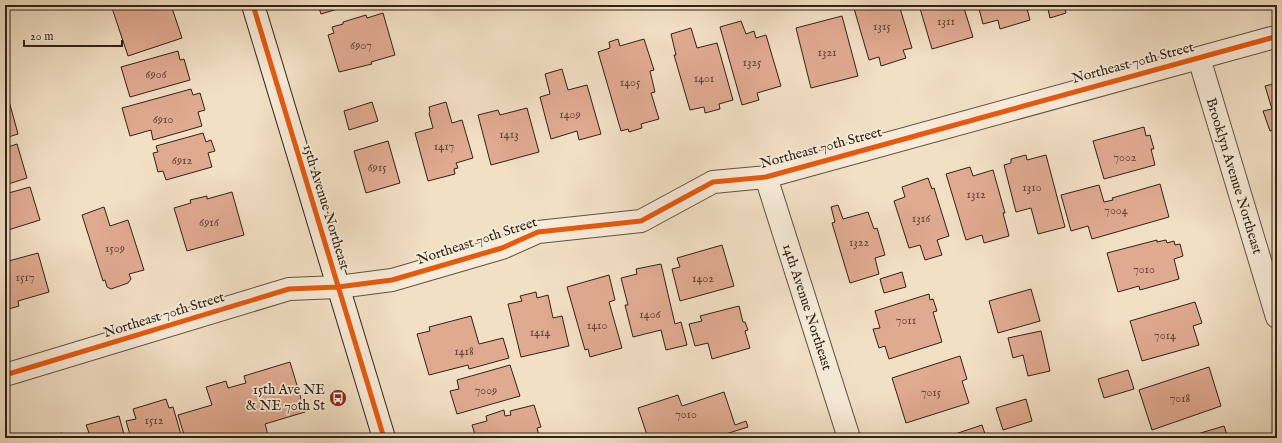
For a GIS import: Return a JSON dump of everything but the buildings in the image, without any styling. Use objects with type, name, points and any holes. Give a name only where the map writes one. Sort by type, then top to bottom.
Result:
[{"type":"street","name":"15th Avenue Northeast","points":[[253,5],[384,438]]},
{"type":"street","name":"Northeast 70th Street","points":[[5,375],[288,289],[338,287],[392,280],[502,248],[538,232],[641,221],[713,182],[766,177],[1277,37]]},
{"type":"street","name":"Brooklyn Avenue Northeast","points":[[1199,58],[1277,317]]},
{"type":"street","name":"14th Avenue Northeast","points":[[766,177],[849,438]]},
{"type":"cycle path","points":[[253,5],[384,438]]},
{"type":"cycle path","points":[[5,375],[289,289],[338,287],[392,280],[502,248],[538,232],[641,221],[713,182],[766,177],[1277,37]]},
{"type":"place","name":"15th Ave NE & NE 70th St","points":[[338,398]]}]
